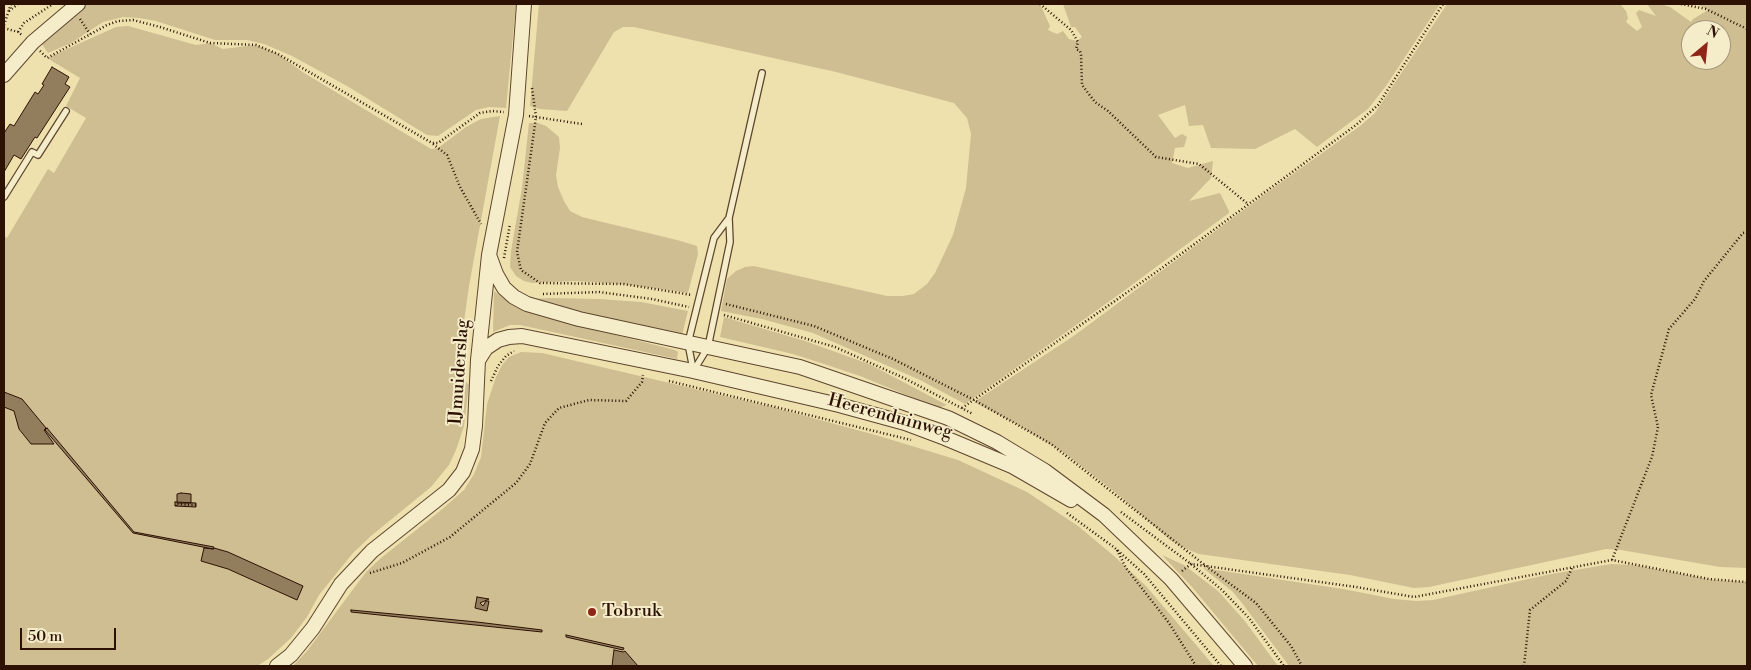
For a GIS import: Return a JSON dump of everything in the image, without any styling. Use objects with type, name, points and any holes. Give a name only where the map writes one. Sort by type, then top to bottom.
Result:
[{"type":"street","name":"IJmuiderslag","points":[[277,666],[291,655],[313,628],[347,577],[372,551],[449,490],[463,472],[472,449],[478,360],[490,255],[516,115],[524,4]]},
{"type":"street","points":[[4,75],[33,42],[75,6]]},
{"type":"street","name":"Heerenduinweg","points":[[490,255],[496,274],[504,288],[514,297],[527,304],[578,319],[800,367],[948,418],[997,442],[1044,471],[1104,516],[1171,579],[1246,666]]},
{"type":"street","name":"Heerenduinweg","points":[[478,360],[486,348],[498,340],[522,336],[872,412],[905,422],[1012,466],[1058,492],[1102,521],[1145,554]]},
{"type":"lane","points":[[693,372],[708,347],[730,242],[729,218],[762,73]]},
{"type":"lane","points":[[4,197],[32,152],[38,155],[66,111]]},
{"type":"lane","points":[[693,372],[688,343],[714,238],[729,218]]},
{"type":"path","points":[[4,25],[11,4]]},
{"type":"path","points":[[8,12],[18,4]]},
{"type":"path","points":[[18,32],[24,23],[53,4]]},
{"type":"path","points":[[1040,4],[1071,30],[1078,42],[1076,49],[1082,55],[1082,85],[1096,102],[1156,157],[1199,164],[1248,204]]},
{"type":"path","points":[[962,408],[1162,268],[1356,125],[1378,105],[1443,4]]},
{"type":"path","points":[[1681,4],[1706,10],[1747,29]]},
{"type":"path","points":[[75,6],[90,34]]},
{"type":"path","points":[[47,58],[107,25],[118,21],[133,20],[210,43],[256,45],[278,54],[432,143],[447,155],[460,187],[484,227]]},
{"type":"path","points":[[532,87],[536,117],[582,124]]},
{"type":"path","points":[[432,143],[438,143],[480,114],[503,112]]},
{"type":"path","points":[[1612,560],[1652,457],[1658,427],[1651,395],[1669,329],[1694,299],[1704,281],[1715,267],[1743,233],[1747,232]]},
{"type":"path","points":[[492,379],[498,366],[506,356],[515,350]]},
{"type":"path","points":[[347,577],[370,573],[402,563],[450,537],[516,483],[530,464],[545,423],[559,408],[589,400],[626,401],[642,382],[643,375],[634,373]]},
{"type":"path","name":"Heerenduinweg","points":[[662,379],[911,440]]},
{"type":"path","points":[[974,400],[1051,444],[1256,603],[1291,646],[1302,666]]},
{"type":"path","points":[[176,506],[176,504],[196,505]]},
{"type":"path","points":[[1062,510],[1086,525],[1144,574],[1220,666]]},
{"type":"path","points":[[1115,548],[1126,568],[1169,623],[1196,666]]},
{"type":"path","points":[[1206,566],[1414,597],[1612,560],[1709,579],[1747,582]]},
{"type":"path","points":[[1524,666],[1530,610],[1566,581],[1572,568]]},
{"type":"shaded area","points":[[87,4],[516,4],[506,108],[489,107],[476,110],[438,136],[427,135],[347,86],[292,56],[264,44],[247,40],[215,40],[156,21],[139,18],[123,17],[103,22],[71,43],[48,53],[39,40]]},
{"type":"shaded area","points":[[539,4],[1040,4],[1050,26],[1048,30],[1057,34],[1063,31],[1069,39],[1077,41],[1082,37],[1075,27],[1071,27],[1063,4],[1440,4],[1386,86],[1368,109],[1317,147],[1295,129],[1255,149],[1211,148],[1203,125],[1189,126],[1185,105],[1158,115],[1175,138],[1182,134],[1187,137],[1184,147],[1175,148],[1172,163],[1188,168],[1213,161],[1211,178],[1189,201],[1220,193],[1229,213],[1121,293],[965,404],[920,380],[813,333],[762,319],[721,311],[727,279],[736,271],[745,267],[754,266],[887,296],[914,294],[927,284],[935,273],[953,235],[966,188],[971,134],[967,118],[954,103],[836,72],[634,27],[623,27],[614,32],[567,111],[540,109],[530,106]]},
{"type":"shaded area","points":[[1447,4],[1620,4],[1626,11],[1628,18],[1626,22],[1637,31],[1642,27],[1636,13],[1639,10],[1656,16],[1647,4],[1660,4],[1670,7],[1688,20],[1681,20],[1681,70],[1731,70],[1731,20],[1692,20],[1708,10],[1697,4],[1747,4],[1747,568],[1720,567],[1606,549],[1429,587],[1414,588],[1350,575],[1199,554],[1170,540],[1116,493],[1063,452],[974,402],[1075,335],[1360,126],[1375,113]]},
{"type":"shaded area","points":[[128,26],[196,45],[210,43],[223,49],[256,45],[278,54],[304,73],[431,149],[438,148],[466,127],[481,119],[500,116],[469,286],[458,364],[461,377],[469,385],[464,426],[456,450],[449,465],[431,487],[353,553],[319,595],[307,617],[291,638],[268,659],[257,666],[4,666],[4,236],[7,238],[48,169],[54,173],[86,118],[66,106],[80,78],[47,58],[116,27]]},
{"type":"shaded area","points":[[529,123],[538,123],[546,126],[559,137],[560,148],[556,175],[558,187],[570,211],[582,217],[697,246],[698,254],[688,293],[623,284],[575,281],[532,283],[516,276],[510,267],[511,251],[522,188]]},
{"type":"shaded area","points":[[494,291],[517,308],[541,316],[675,350],[678,352],[677,359],[520,325],[510,325],[493,332]]},
{"type":"shaded area","points":[[550,298],[641,302],[688,311],[682,335],[529,299]]},
{"type":"shaded area","points":[[724,317],[805,341],[869,364],[947,405],[938,408],[860,376],[821,363],[793,354],[720,337]]},
{"type":"shaded area","points":[[521,352],[542,353],[776,408],[958,460],[1027,492],[1078,526],[1146,586],[1214,666],[293,666],[307,651],[366,572],[464,490],[474,474],[481,457],[487,404],[496,377],[502,365],[509,357]]},
{"type":"shaded area","points":[[1162,555],[1184,565],[1218,591],[1244,620],[1278,666],[1258,666],[1192,587]]},
{"type":"shaded area","points":[[1611,564],[1634,565],[1713,580],[1747,582],[1747,666],[1289,666],[1232,591],[1203,568],[1416,601],[1433,600],[1551,574]]},
{"type":"building","points":[[52,67],[69,77],[65,84],[70,87],[21,159],[14,155],[4,172],[4,133],[10,124],[14,126],[35,92],[38,94]]},
{"type":"building","points":[[4,392],[22,399],[46,428],[44,430],[54,444],[31,444],[19,429],[14,411],[4,407]]},
{"type":"building","points":[[47,428],[134,532],[214,547],[213,549],[133,533],[45,430]]},
{"type":"building","points":[[177,494],[191,494],[191,503],[177,503]]},
{"type":"building","points":[[175,502],[196,503],[196,507],[175,506]]},
{"type":"building","points":[[204,548],[214,548],[228,552],[303,586],[297,600],[228,569],[201,561]]},
{"type":"building","points":[[477,597],[489,599],[480,603],[483,606],[486,601],[489,601],[487,611],[475,608]]},
{"type":"building","points":[[351,610],[477,622],[542,630],[542,632],[351,612]]},
{"type":"building","points":[[566,635],[624,648],[623,650],[566,637]]},
{"type":"building","points":[[614,650],[625,651],[638,666],[612,666]]},
{"type":"place","name":"Tobruk","points":[[592,612]]}]
